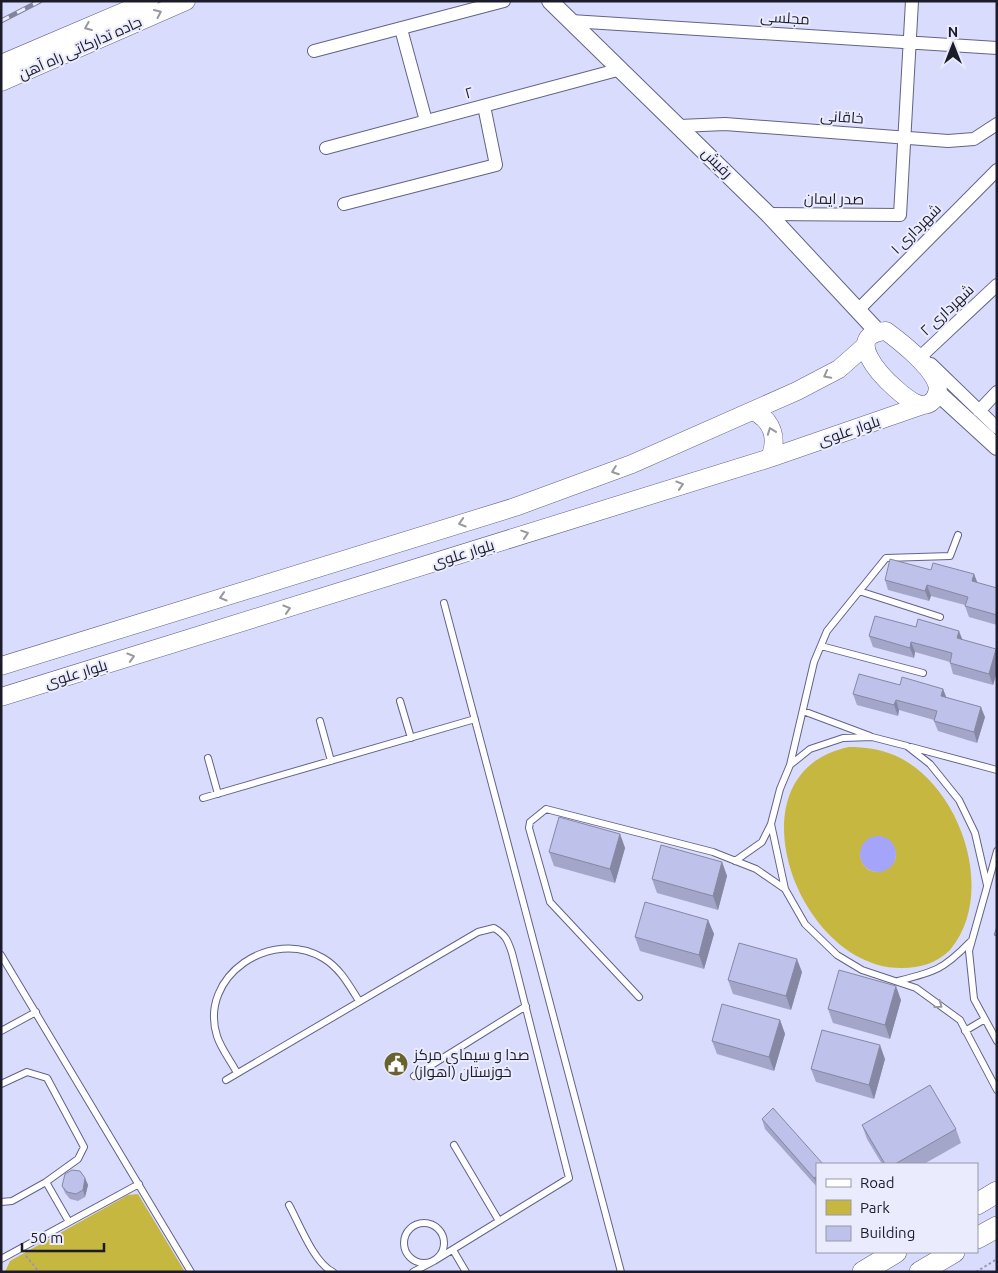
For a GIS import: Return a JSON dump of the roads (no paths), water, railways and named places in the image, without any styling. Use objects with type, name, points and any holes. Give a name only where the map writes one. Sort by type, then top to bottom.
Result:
[{"type":"highway","points":[[978,1203],[997,1192]]},
{"type":"highway","points":[[978,1237],[997,1226]]},
{"type":"highway","points":[[862,1272],[894,1253]]},
{"type":"highway","points":[[920,1272],[952,1253]]},
{"type":"main road","name":"جاده تدارکاتی راه آهن","points":[[1,64],[149,1]]},
{"type":"main road","name":"جاده تدارکاتی راه آهن","points":[[1,82],[186,1]]},
{"type":"main road","points":[[878,332],[886,331],[920,357],[933,376],[937,384],[938,393]]},
{"type":"main road","name":"بلوار علوی","points":[[1,666],[515,507],[632,464],[753,411],[839,369],[866,346],[869,338],[878,332]]},
{"type":"main road","points":[[866,346],[866,354],[871,363],[894,388],[912,402],[923,405]]},
{"type":"main road","name":"بلوار علوی","points":[[1,697],[770,458],[932,402],[938,393]]},
{"type":"main road","points":[[753,411],[767,421],[772,430],[773,449],[770,458]]},
{"type":"street","points":[[314,51],[504,1]]},
{"type":"street","name":"رفیش","points":[[550,1],[768,214],[878,332]]},
{"type":"street","points":[[905,138],[912,1]]},
{"type":"street","name":"مجلسی","points":[[571,21],[997,48]]},
{"type":"street","points":[[401,28],[426,121]]},
{"type":"street","name":"۲","points":[[326,148],[621,69]]},
{"type":"street","points":[[344,204],[496,165],[484,106]]},
{"type":"street","name":"خاقانی","points":[[680,126],[725,124],[948,141],[974,139],[997,124]]},
{"type":"street","name":"صدر ایمان","points":[[768,214],[900,215],[905,138]]},
{"type":"street","name":"شهرداری ۱","points":[[858,310],[997,170]]},
{"type":"street","name":"شهرداری ۲","points":[[920,357],[997,285]]},
{"type":"street","points":[[920,357],[997,428]]},
{"type":"street","points":[[979,411],[997,392]]},
{"type":"street","points":[[938,393],[997,446]]},
{"type":"lane","points":[[735,860],[762,842],[771,824],[780,790],[790,765],[814,662],[827,631],[886,558],[950,556],[958,535]]},
{"type":"lane","points":[[859,592],[940,616]]},
{"type":"lane","points":[[444,603],[621,1272]]},
{"type":"lane","points":[[821,646],[923,674]]},
{"type":"lane","points":[[400,701],[411,738]]},
{"type":"lane","points":[[803,711],[872,737],[997,770]]},
{"type":"lane","points":[[203,798],[475,719]]},
{"type":"lane","points":[[320,721],[331,761]]},
{"type":"lane","points":[[790,765],[810,749],[843,738],[872,737]]},
{"type":"lane","points":[[907,746],[930,764],[959,800],[975,833],[987,885]]},
{"type":"lane","points":[[208,758],[218,794]]},
{"type":"lane","points":[[639,997],[550,902],[529,828],[530,822],[546,809],[713,852],[756,868],[785,889]]},
{"type":"lane","points":[[771,824],[785,889],[805,924],[837,956],[862,970],[916,988],[960,1020],[997,1090]]},
{"type":"lane","points":[[997,851],[969,951],[974,999],[997,1041]]},
{"type":"lane","points":[[226,1080],[478,932],[494,928],[508,939],[569,1178],[434,1262],[415,1271]]},
{"type":"lane","points":[[896,982],[934,972],[952,962],[971,942]]},
{"type":"lane","points":[[237,1073],[217,1037],[215,1015],[216,1004],[224,983],[238,966],[247,959],[278,948],[311,952],[331,963],[339,971],[359,1001]]},
{"type":"lane","points":[[1,955],[191,1272]]},
{"type":"lane","points":[[414,1076],[526,1006]]},
{"type":"lane","points":[[1,1031],[36,1012]]},
{"type":"lane","points":[[965,1031],[984,1019]]},
{"type":"lane","points":[[1,1084],[27,1072],[46,1078],[84,1147],[78,1159],[46,1182],[12,1202],[1,1202]]},
{"type":"lane","points":[[454,1145],[499,1221]]},
{"type":"lane","points":[[46,1182],[69,1222]]},
{"type":"lane","points":[[1,1258],[139,1184]]},
{"type":"lane","points":[[289,1204],[313,1249],[326,1269],[333,1272]]},
{"type":"lane","points":[[416,1224],[436,1226],[444,1238],[443,1251],[434,1262],[420,1264],[409,1258],[405,1252],[404,1239],[416,1224]]},
{"type":"lane","points":[[453,1250],[466,1272]]},
{"type":"water","points":[[878,836],[885,837],[891,841],[895,847],[895,861],[891,867],[885,871],[878,872],[871,871],[865,867],[861,861],[860,854],[861,847],[865,841],[871,837]]},
{"type":"railway","points":[[1,21],[40,1]]},
{"type":"place","name":"صدا و سیمای مرکز خوزستان (اهواز)","points":[[396,1064]]}]
